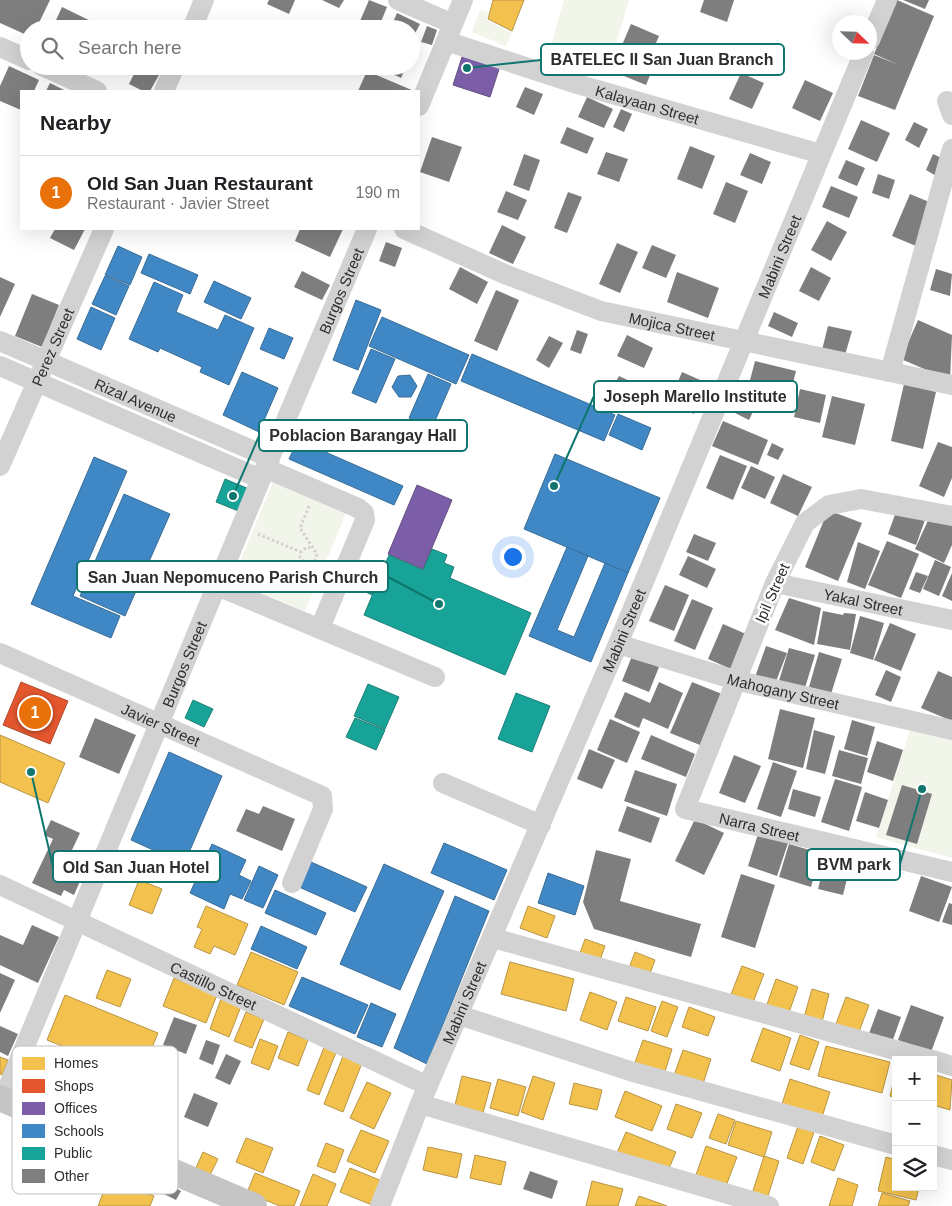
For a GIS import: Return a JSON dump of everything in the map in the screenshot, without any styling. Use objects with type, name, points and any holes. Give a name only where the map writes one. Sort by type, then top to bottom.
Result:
[{"type":"main road","points":[[178,1173],[254,1206]]},
{"type":"street","points":[[196,20],[204,0]]},
{"type":"street","name":"Kalayaan Street","points":[[398,0],[449,32],[577,84],[821,154]]},
{"type":"street","points":[[420,104],[463,0]]},
{"type":"street","points":[[877,24],[887,0]]},
{"type":"street","points":[[0,47],[20,56]]},
{"type":"street","name":"Mabini Street","points":[[380,1206],[420,1104],[618,644],[861,60]]},
{"type":"street","points":[[62,75],[95,90]]},
{"type":"street","points":[[164,90],[171,75]]},
{"type":"street","points":[[890,372],[952,149]]},
{"type":"street","name":"Perez Street","points":[[0,466],[104,230]]},
{"type":"street","name":"Burgos Street","points":[[24,1046],[367,230]]},
{"type":"street","name":"Mojica Street","points":[[406,230],[507,276],[577,304],[600,311],[952,385]]},
{"type":"street","name":"Rizal Avenue","points":[[0,341],[156,409],[265,468]]},
{"type":"street","name":"Rizal Avenue","points":[[0,366],[148,430],[265,468]]},
{"type":"street","points":[[148,430],[156,409]]},
{"type":"street","points":[[265,468],[358,508],[364,513],[365,520],[320,628]]},
{"type":"street","name":"Ipil Street","points":[[685,809],[775,583],[805,523],[829,505],[861,498],[952,516]]},
{"type":"street","name":"Yakal Street","points":[[775,583],[952,620]]},
{"type":"street","points":[[217,586],[435,677]]},
{"type":"street","name":"Mahogany Street","points":[[618,644],[735,680],[952,730]]},
{"type":"street","name":"Javier Street","points":[[0,653],[322,796],[323,809],[292,883]]},
{"type":"street","points":[[443,783],[541,825]]},
{"type":"street","name":"Narra Street","points":[[685,809],[952,872]]},
{"type":"street","name":"Castillo Street","points":[[0,885],[428,1086]]},
{"type":"street","points":[[493,938],[918,1056]]},
{"type":"street","points":[[459,1015],[639,1074],[892,1144]]},
{"type":"street","points":[[937,1062],[952,1066]]},
{"type":"street","name":"Burgos Street","points":[[2,1098],[12,1074]]},
{"type":"street","points":[[420,1104],[770,1206]]},
{"type":"street","points":[[937,1156],[952,1160]]},
{"type":"path","points":[[266,606],[282,570],[314,562],[316,559],[317,554],[300,528],[316,490]]},
{"type":"path","points":[[242,526],[301,552]]},
{"type":"path","points":[[301,552],[307,547],[312,548]]},
{"type":"path","points":[[301,552],[300,556],[305,564]]},
{"type":"shaded area","points":[[564,0],[629,0],[616,44],[611,44],[604,69],[550,49]]},
{"type":"shaded area","points":[[480,10],[489,12],[486,20],[512,33],[506,46],[472,32]]},
{"type":"shaded area","points":[[273,482],[346,513],[305,611],[232,581]]},
{"type":"shaded area","points":[[910,730],[952,740],[952,858],[876,837]]},
{"type":"building: Homes","points":[[493,0],[524,0],[512,31],[488,19]]},
{"type":"building: Homes","points":[[0,735],[65,763],[48,803],[0,782]]},
{"type":"building: Homes","points":[[139,880],[162,889],[152,914],[129,905]]},
{"type":"building: Homes","points":[[206,906],[248,924],[235,955],[214,946],[210,954],[194,947],[202,929],[197,927]]},
{"type":"building: Homes","points":[[528,906],[555,916],[547,938],[520,928]]},
{"type":"building: Homes","points":[[585,939],[605,946],[600,960],[580,953]]},
{"type":"building: Homes","points":[[251,952],[298,972],[284,1005],[237,985]]},
{"type":"building: Homes","points":[[635,952],[655,960],[649,976],[629,968]]},
{"type":"building: Homes","points":[[510,962],[574,979],[566,1011],[501,994]]},
{"type":"building: Homes","points":[[742,966],[764,974],[752,1005],[730,997]]},
{"type":"building: Homes","points":[[107,970],[131,979],[120,1007],[96,998]]},
{"type":"building: Homes","points":[[174,978],[217,995],[206,1023],[163,1006]]},
{"type":"building: Homes","points":[[776,979],[798,987],[787,1018],[765,1010]]},
{"type":"building: Homes","points":[[812,989],[829,994],[821,1026],[803,1021]]},
{"type":"building: Homes","points":[[590,992],[617,1002],[607,1030],[580,1020]]},
{"type":"building: Homes","points":[[65,995],[158,1033],[153,1046],[62,1046],[47,1040]]},
{"type":"building: Homes","points":[[222,996],[242,1004],[229,1037],[210,1029]]},
{"type":"building: Homes","points":[[626,997],[656,1007],[648,1031],[618,1021]]},
{"type":"building: Homes","points":[[846,997],[869,1005],[857,1037],[834,1029]]},
{"type":"building: Homes","points":[[662,1001],[678,1007],[667,1037],[651,1031]]},
{"type":"building: Homes","points":[[689,1007],[715,1017],[708,1036],[682,1027]]},
{"type":"building: Homes","points":[[246,1012],[264,1019],[252,1048],[234,1041]]},
{"type":"building: Homes","points":[[763,1028],[791,1038],[780,1071],[751,1061]]},
{"type":"building: Homes","points":[[288,1032],[308,1040],[298,1066],[278,1058]]},
{"type":"building: Homes","points":[[800,1035],[819,1042],[809,1070],[790,1064]]},
{"type":"building: Homes","points":[[260,1039],[278,1046],[269,1070],[251,1063]]},
{"type":"building: Homes","points":[[327,1040],[339,1045],[319,1095],[307,1090]]},
{"type":"building: Homes","points":[[643,1040],[672,1049],[663,1078],[633,1068]]},
{"type":"building: Homes","points":[[826,1046],[890,1062],[882,1093],[818,1076]]},
{"type":"building: Homes","points":[[683,1050],[711,1059],[701,1090],[672,1081]]},
{"type":"building: Homes","points":[[343,1056],[362,1063],[343,1112],[324,1104]]},
{"type":"building: Homes","points":[[0,1057],[8,1060],[2,1075],[0,1074]]},
{"type":"building: Homes","points":[[937,1075],[952,1080],[950,1110],[937,1106]]},
{"type":"building: Homes","points":[[462,1076],[491,1083],[483,1113],[455,1105]]},
{"type":"building: Homes","points":[[533,1076],[555,1083],[543,1120],[521,1112]]},
{"type":"building: Homes","points":[[498,1079],[526,1087],[518,1116],[490,1108]]},
{"type":"building: Homes","points":[[790,1079],[830,1092],[822,1117],[782,1104]]},
{"type":"building: Homes","points":[[367,1082],[391,1093],[374,1129],[350,1118]]},
{"type":"building: Homes","points":[[574,1083],[602,1090],[597,1110],[569,1104]]},
{"type":"building: Homes","points":[[625,1091],[662,1106],[652,1131],[615,1117]]},
{"type":"building: Homes","points":[[676,1104],[702,1113],[692,1138],[667,1129]]},
{"type":"building: Homes","points":[[718,1114],[735,1120],[726,1144],[709,1138]]},
{"type":"building: Homes","points":[[736,1121],[772,1132],[764,1157],[728,1145]]},
{"type":"building: Homes","points":[[798,1126],[814,1132],[803,1164],[787,1158]]},
{"type":"building: Homes","points":[[361,1130],[389,1141],[375,1173],[347,1161]]},
{"type":"building: Homes","points":[[626,1132],[676,1152],[667,1173],[617,1153]]},
{"type":"building: Homes","points":[[820,1136],[844,1145],[834,1171],[811,1162]]},
{"type":"building: Homes","points":[[246,1138],[273,1148],[263,1173],[236,1162]]},
{"type":"building: Homes","points":[[326,1143],[344,1150],[335,1173],[317,1166]]},
{"type":"building: Homes","points":[[706,1146],[737,1157],[726,1186],[696,1175]]},
{"type":"building: Homes","points":[[428,1147],[462,1154],[457,1178],[423,1170]]},
{"type":"building: Homes","points":[[203,1152],[218,1159],[209,1177],[195,1170]]},
{"type":"building: Homes","points":[[475,1155],[506,1162],[501,1185],[470,1178]]},
{"type":"building: Homes","points":[[764,1156],[779,1161],[767,1199],[752,1194]]},
{"type":"building: Homes","points":[[886,1157],[892,1159],[892,1191],[918,1191],[916,1200],[878,1191]]},
{"type":"building: Homes","points":[[350,1168],[382,1181],[372,1205],[340,1192]]},
{"type":"building: Homes","points":[[255,1173],[300,1191],[294,1206],[280,1206],[247,1193]]},
{"type":"building: Homes","points":[[313,1174],[336,1184],[327,1206],[300,1206]]},
{"type":"building: Homes","points":[[838,1178],[858,1185],[852,1206],[829,1206]]},
{"type":"building: Homes","points":[[592,1181],[623,1189],[618,1206],[586,1206]]},
{"type":"building: Homes","points":[[882,1193],[910,1201],[908,1206],[878,1206]]},
{"type":"building: Homes","points":[[103,1194],[149,1194],[154,1196],[150,1206],[98,1206]]},
{"type":"building: Homes","points":[[639,1196],[667,1206],[635,1206]]},
{"type":"building: Shops","points":[[21,682],[68,701],[50,744],[3,725]]},
{"type":"building: Offices","points":[[463,54],[500,66],[490,97],[453,85]]},
{"type":"building: Offices","points":[[417,485],[452,500],[423,569],[388,554]]},
{"type":"building: Schools","points":[[118,246],[142,257],[130,285],[105,275]]},
{"type":"building: Schools","points":[[149,254],[198,275],[190,294],[141,273]]},
{"type":"building: Schools","points":[[105,276],[129,286],[116,315],[92,304]]},
{"type":"building: Schools","points":[[214,281],[251,298],[241,319],[204,302]]},
{"type":"building: Schools","points":[[154,282],[183,295],[176,312],[218,330],[225,315],[254,328],[229,385],[200,372],[202,367],[160,348],[158,352],[129,339]]},
{"type":"building: Schools","points":[[356,300],[381,310],[358,370],[333,360]]},
{"type":"building: Schools","points":[[91,307],[115,318],[101,350],[77,339]]},
{"type":"building: Schools","points":[[382,317],[469,355],[456,384],[369,346]]},
{"type":"building: Schools","points":[[269,328],[293,338],[284,359],[260,349]]},
{"type":"building: Schools","points":[[371,349],[395,359],[376,403],[352,393]]},
{"type":"building: Schools","points":[[472,354],[615,415],[604,441],[461,381]]},
{"type":"building: Schools","points":[[242,372],[278,388],[259,432],[223,415]]},
{"type":"building: Schools","points":[[428,374],[451,384],[432,428],[409,418]]},
{"type":"building: Schools","points":[[410,375],[417,386],[411,397],[399,397],[392,387],[398,376]]},
{"type":"building: Schools","points":[[618,414],[651,428],[642,450],[609,435]]},
{"type":"building: Schools","points":[[298,440],[403,486],[394,505],[289,459]]},
{"type":"building: Schools","points":[[555,454],[660,498],[628,573],[524,529]]},
{"type":"building: Schools","points":[[94,457],[127,471],[73,596],[120,616],[111,638],[31,604]]},
{"type":"building: Schools","points":[[124,494],[170,514],[125,616],[80,596]]},
{"type":"building: Schools","points":[[567,547],[588,556],[557,630],[574,637],[605,563],[628,573],[591,662],[529,636]]},
{"type":"building: Schools","points":[[169,752],[222,776],[184,864],[131,840]]},
{"type":"building: Schools","points":[[444,843],[507,870],[494,900],[431,873]]},
{"type":"building: Schools","points":[[212,844],[246,860],[239,875],[251,881],[242,899],[230,894],[224,909],[190,893]]},
{"type":"building: Schools","points":[[311,862],[367,887],[355,912],[299,887]]},
{"type":"building: Schools","points":[[384,864],[444,891],[400,990],[340,964]]},
{"type":"building: Schools","points":[[259,866],[278,875],[263,908],[244,900]]},
{"type":"building: Schools","points":[[548,873],[584,886],[575,915],[538,903]]},
{"type":"building: Schools","points":[[275,890],[326,913],[316,935],[265,913]]},
{"type":"building: Schools","points":[[455,896],[489,911],[427,1064],[394,1048]]},
{"type":"building: Schools","points":[[261,926],[307,947],[297,969],[251,949]]},
{"type":"building: Schools","points":[[302,977],[368,1005],[355,1034],[289,1006]]},
{"type":"building: Schools","points":[[371,1003],[396,1014],[382,1047],[357,1037]]},
{"type":"building: Public","points":[[225,479],[249,489],[241,512],[216,502]]},
{"type":"building: Public","points":[[432,549],[447,555],[444,563],[454,567],[450,578],[531,613],[505,675],[364,615],[389,555],[423,570]]},
{"type":"building: Public","points":[[364,572],[379,578],[372,595],[357,588]]},
{"type":"building: Public","points":[[368,684],[399,697],[385,729],[354,716]]},
{"type":"building: Public","points":[[516,693],[550,706],[532,752],[498,739]]},
{"type":"building: Public","points":[[193,700],[213,709],[204,727],[185,718]]},
{"type":"building: Public","points":[[355,718],[385,730],[376,750],[346,737]]},
{"type":"building: Other","points":[[0,0],[50,0],[40,20],[20,20],[20,32],[0,23]]},
{"type":"building: Other","points":[[269,0],[295,0],[289,14],[267,4]]},
{"type":"building: Other","points":[[322,0],[344,0],[339,8]]},
{"type":"building: Other","points":[[369,0],[387,7],[382,20],[360,20]]},
{"type":"building: Other","points":[[704,0],[734,0],[727,22],[700,12]]},
{"type":"building: Other","points":[[897,0],[934,16],[895,110],[858,96],[872,60],[877,60],[877,56],[899,65],[877,55],[877,47]]},
{"type":"building: Other","points":[[903,0],[929,0],[925,9]]},
{"type":"building: Other","points":[[62,7],[89,20],[56,20]]},
{"type":"building: Other","points":[[397,13],[412,20],[394,20]]},
{"type":"building: Other","points":[[631,24],[659,36],[650,57],[622,45]]},
{"type":"building: Other","points":[[427,26],[437,30],[432,45],[421,42]]},
{"type":"building: Other","points":[[630,59],[653,68],[646,85],[624,76]]},
{"type":"building: Other","points":[[9,66],[20,71],[20,75],[28,75],[39,80],[34,90],[20,90],[20,110],[0,101],[0,86]]},
{"type":"building: Other","points":[[741,73],[764,83],[752,109],[729,99]]},
{"type":"building: Other","points":[[134,75],[159,75],[151,90],[141,90],[129,84]]},
{"type":"building: Other","points":[[365,75],[376,75],[412,90],[358,90]]},
{"type":"building: Other","points":[[805,80],[833,93],[820,121],[792,108]]},
{"type":"building: Other","points":[[50,83],[64,90],[46,90]]},
{"type":"building: Other","points":[[525,87],[543,94],[534,115],[516,107]]},
{"type":"building: Other","points":[[587,97],[613,109],[604,128],[578,117]]},
{"type":"building: Other","points":[[621,109],[632,114],[624,132],[613,127]]},
{"type":"building: Other","points":[[861,120],[890,133],[877,162],[848,149]]},
{"type":"building: Other","points":[[914,122],[928,129],[919,148],[905,140]]},
{"type":"building: Other","points":[[567,127],[594,138],[587,154],[560,143]]},
{"type":"building: Other","points":[[432,137],[462,147],[449,182],[420,172]]},
{"type":"building: Other","points":[[690,146],[715,156],[702,189],[677,179]]},
{"type":"building: Other","points":[[606,152],[628,159],[619,182],[597,174]]},
{"type":"building: Other","points":[[750,153],[771,162],[762,184],[740,175]]},
{"type":"building: Other","points":[[524,154],[540,160],[529,191],[513,185]]},
{"type":"building: Other","points":[[933,154],[946,160],[938,177],[926,170]]},
{"type":"building: Other","points":[[846,160],[865,168],[857,186],[838,178]]},
{"type":"building: Other","points":[[878,174],[895,180],[889,199],[872,193]]},
{"type":"building: Other","points":[[726,182],[748,191],[735,223],[713,214]]},
{"type":"building: Other","points":[[831,186],[858,197],[849,218],[822,207]]},
{"type":"building: Other","points":[[506,191],[527,200],[518,220],[497,212]]},
{"type":"building: Other","points":[[568,192],[582,197],[567,233],[554,228]]},
{"type":"building: Other","points":[[910,194],[934,204],[916,246],[892,236]]},
{"type":"building: Other","points":[[827,221],[847,232],[831,261],[811,250]]},
{"type":"building: Other","points":[[502,225],[526,237],[513,264],[489,253]]},
{"type":"building: Other","points":[[54,230],[84,230],[74,250],[50,238]]},
{"type":"building: Other","points":[[300,230],[343,230],[330,257],[295,241]]},
{"type":"building: Other","points":[[386,242],[402,248],[395,267],[379,261]]},
{"type":"building: Other","points":[[617,243],[638,252],[620,293],[599,284]]},
{"type":"building: Other","points":[[652,245],[676,255],[666,278],[642,268]]},
{"type":"building: Other","points":[[460,267],[488,282],[477,304],[449,289]]},
{"type":"building: Other","points":[[811,267],[831,278],[819,301],[799,291]]},
{"type":"building: Other","points":[[936,269],[952,274],[950,296],[930,290]]},
{"type":"building: Other","points":[[302,271],[330,285],[322,300],[294,287]]},
{"type":"building: Other","points":[[677,272],[719,288],[708,318],[667,302]]},
{"type":"building: Other","points":[[0,277],[15,284],[0,317]]},
{"type":"building: Other","points":[[496,290],[519,300],[497,351],[474,341]]},
{"type":"building: Other","points":[[32,294],[59,305],[42,347],[15,336]]},
{"type":"building: Other","points":[[774,312],[798,323],[792,337],[768,326]]},
{"type":"building: Other","points":[[918,320],[952,335],[950,380],[901,359]]},
{"type":"building: Other","points":[[828,326],[852,331],[845,355],[822,350]]},
{"type":"building: Other","points":[[577,330],[588,334],[581,354],[570,350]]},
{"type":"building: Other","points":[[627,335],[653,348],[644,368],[617,356]]},
{"type":"building: Other","points":[[549,336],[563,343],[549,368],[536,360]]},
{"type":"building: Other","points":[[755,361],[796,371],[789,398],[748,388]]},
{"type":"building: Other","points":[[682,372],[707,383],[694,414],[669,403]]},
{"type":"building: Other","points":[[619,376],[634,383],[624,405],[608,397]]},
{"type":"building: Other","points":[[904,384],[936,392],[923,449],[891,441]]},
{"type":"building: Other","points":[[800,389],[826,395],[820,423],[794,417]]},
{"type":"building: Other","points":[[743,394],[758,401],[749,420],[735,413]]},
{"type":"building: Other","points":[[832,396],[865,404],[855,445],[822,437]]},
{"type":"building: Other","points":[[723,421],[768,440],[758,465],[712,446]]},
{"type":"building: Other","points":[[938,442],[952,447],[952,478],[944,497],[919,486]]},
{"type":"building: Other","points":[[772,443],[784,449],[778,460],[767,455]]},
{"type":"building: Other","points":[[720,455],[747,466],[733,500],[706,488]]},
{"type":"building: Other","points":[[751,466],[775,477],[765,499],[741,488]]},
{"type":"building: Other","points":[[783,474],[812,487],[798,516],[770,503]]},
{"type":"building: Other","points":[[897,509],[925,520],[916,545],[888,534]]},
{"type":"building: Other","points":[[828,510],[862,523],[838,581],[805,567]]},
{"type":"building: Other","points":[[930,516],[952,521],[952,545],[944,563],[915,549]]},
{"type":"building: Other","points":[[694,534],[716,543],[708,561],[686,552]]},
{"type":"building: Other","points":[[887,541],[919,554],[901,598],[868,585]]},
{"type":"building: Other","points":[[858,542],[880,551],[865,589],[847,582]]},
{"type":"building: Other","points":[[688,556],[716,569],[707,588],[679,575]]},
{"type":"building: Other","points":[[935,560],[951,567],[939,596],[923,589]]},
{"type":"building: Other","points":[[916,572],[928,576],[920,593],[909,589]]},
{"type":"building: Other","points":[[952,573],[952,601],[942,596]]},
{"type":"building: Other","points":[[665,585],[689,595],[674,631],[649,621]]},
{"type":"building: Other","points":[[789,598],[821,608],[814,645],[775,630]]},
{"type":"building: Other","points":[[692,599],[713,608],[695,650],[674,641]]},
{"type":"building: Other","points":[[823,611],[843,615],[844,613],[856,614],[850,650],[817,644]]},
{"type":"building: Other","points":[[860,616],[884,623],[873,660],[850,653]]},
{"type":"building: Other","points":[[890,623],[916,634],[901,671],[874,660]]},
{"type":"building: Other","points":[[723,624],[746,634],[731,669],[708,659]]},
{"type":"building: Other","points":[[766,646],[787,653],[775,684],[755,677]]},
{"type":"building: Other","points":[[789,648],[815,655],[804,691],[778,684]]},
{"type":"building: Other","points":[[819,652],[842,659],[831,694],[809,687]]},
{"type":"building: Other","points":[[632,656],[659,667],[649,692],[622,681]]},
{"type":"building: Other","points":[[886,670],[901,677],[891,702],[875,695]]},
{"type":"building: Other","points":[[938,671],[952,677],[952,721],[921,708]]},
{"type":"building: Other","points":[[659,682],[683,693],[668,729],[643,718],[639,728],[614,717],[625,692],[650,703]]},
{"type":"building: Other","points":[[692,682],[722,694],[700,745],[670,733]]},
{"type":"building: Other","points":[[780,709],[815,718],[803,768],[768,759]]},
{"type":"building: Other","points":[[95,718],[136,735],[119,774],[79,757]]},
{"type":"building: Other","points":[[610,719],[640,732],[627,763],[597,750]]},
{"type":"building: Other","points":[[852,720],[875,727],[867,756],[844,749]]},
{"type":"building: Other","points":[[814,730],[835,736],[825,774],[806,769]]},
{"type":"building: Other","points":[[651,735],[695,754],[686,777],[641,759]]},
{"type":"building: Other","points":[[877,741],[903,750],[893,781],[867,772]]},
{"type":"building: Other","points":[[589,749],[615,760],[602,789],[577,779]]},
{"type":"building: Other","points":[[839,750],[868,758],[861,784],[832,776]]},
{"type":"building: Other","points":[[734,755],[761,766],[745,803],[719,793]]},
{"type":"building: Other","points":[[773,762],[797,771],[781,817],[757,809]]},
{"type":"building: Other","points":[[635,770],[677,784],[667,816],[624,801]]},
{"type":"building: Other","points":[[835,779],[862,787],[849,831],[821,822]]},
{"type":"building: Other","points":[[902,785],[932,794],[917,844],[886,835]]},
{"type":"building: Other","points":[[793,789],[821,797],[815,817],[788,809]]},
{"type":"building: Other","points":[[865,792],[888,800],[879,828],[856,821]]},
{"type":"building: Other","points":[[263,806],[295,819],[282,851],[236,831],[246,809],[259,814]]},
{"type":"building: Other","points":[[627,806],[660,818],[651,843],[618,831]]},
{"type":"building: Other","points":[[695,819],[724,833],[704,875],[675,861]]},
{"type":"building: Other","points":[[51,820],[80,833],[72,850],[90,858],[74,895],[64,890],[61,896],[32,883],[53,839],[44,835]]},
{"type":"building: Other","points":[[758,834],[788,843],[777,876],[748,866]]},
{"type":"building: Other","points":[[789,844],[820,853],[811,887],[779,877]]},
{"type":"building: Other","points":[[828,849],[853,855],[843,895],[818,889]]},
{"type":"building: Other","points":[[596,850],[631,859],[620,901],[701,924],[691,957],[594,929],[583,902]]},
{"type":"building: Other","points":[[741,874],[775,885],[755,948],[721,937]]},
{"type":"building: Other","points":[[921,876],[952,887],[939,922],[909,911]]},
{"type":"building: Other","points":[[949,903],[952,904],[952,925],[942,922]]},
{"type":"building: Other","points":[[32,925],[59,937],[38,983],[0,965],[0,935],[23,945]]},
{"type":"building: Other","points":[[0,973],[15,980],[0,1013]]},
{"type":"building: Other","points":[[911,1005],[944,1017],[931,1052],[898,1040]]},
{"type":"building: Other","points":[[878,1009],[901,1017],[890,1048],[867,1039]]},
{"type":"building: Other","points":[[174,1017],[197,1025],[186,1054],[178,1051],[178,1046],[163,1045]]},
{"type":"building: Other","points":[[0,1026],[18,1034],[8,1056],[0,1052]]},
{"type":"building: Other","points":[[206,1040],[220,1045],[213,1065],[199,1059]]},
{"type":"building: Other","points":[[226,1054],[241,1061],[230,1085],[215,1078]]},
{"type":"building: Other","points":[[194,1093],[218,1103],[208,1127],[184,1117]]},
{"type":"building: Other","points":[[530,1171],[558,1181],[552,1199],[523,1189]]},
{"type":"building: Other","points":[[178,1189],[181,1191],[176,1200],[164,1194],[178,1194]]},
{"type":"place","name":"BATELEC II San Juan Branch","points":[[467,68]]},
{"type":"place","name":"Joseph Marello Institute","points":[[554,486]]},
{"type":"place","name":"Poblacion Barangay Hall","points":[[233,496]]},
{"type":"place","name":"San Juan Nepomuceno Parish Church","points":[[439,604]]},
{"type":"place","name":"Old San Juan Restaurant","points":[[35,713]]},
{"type":"place","name":"Old San Juan Hotel","points":[[31,772]]},
{"type":"place","name":"BVM park","points":[[922,789]]}]
